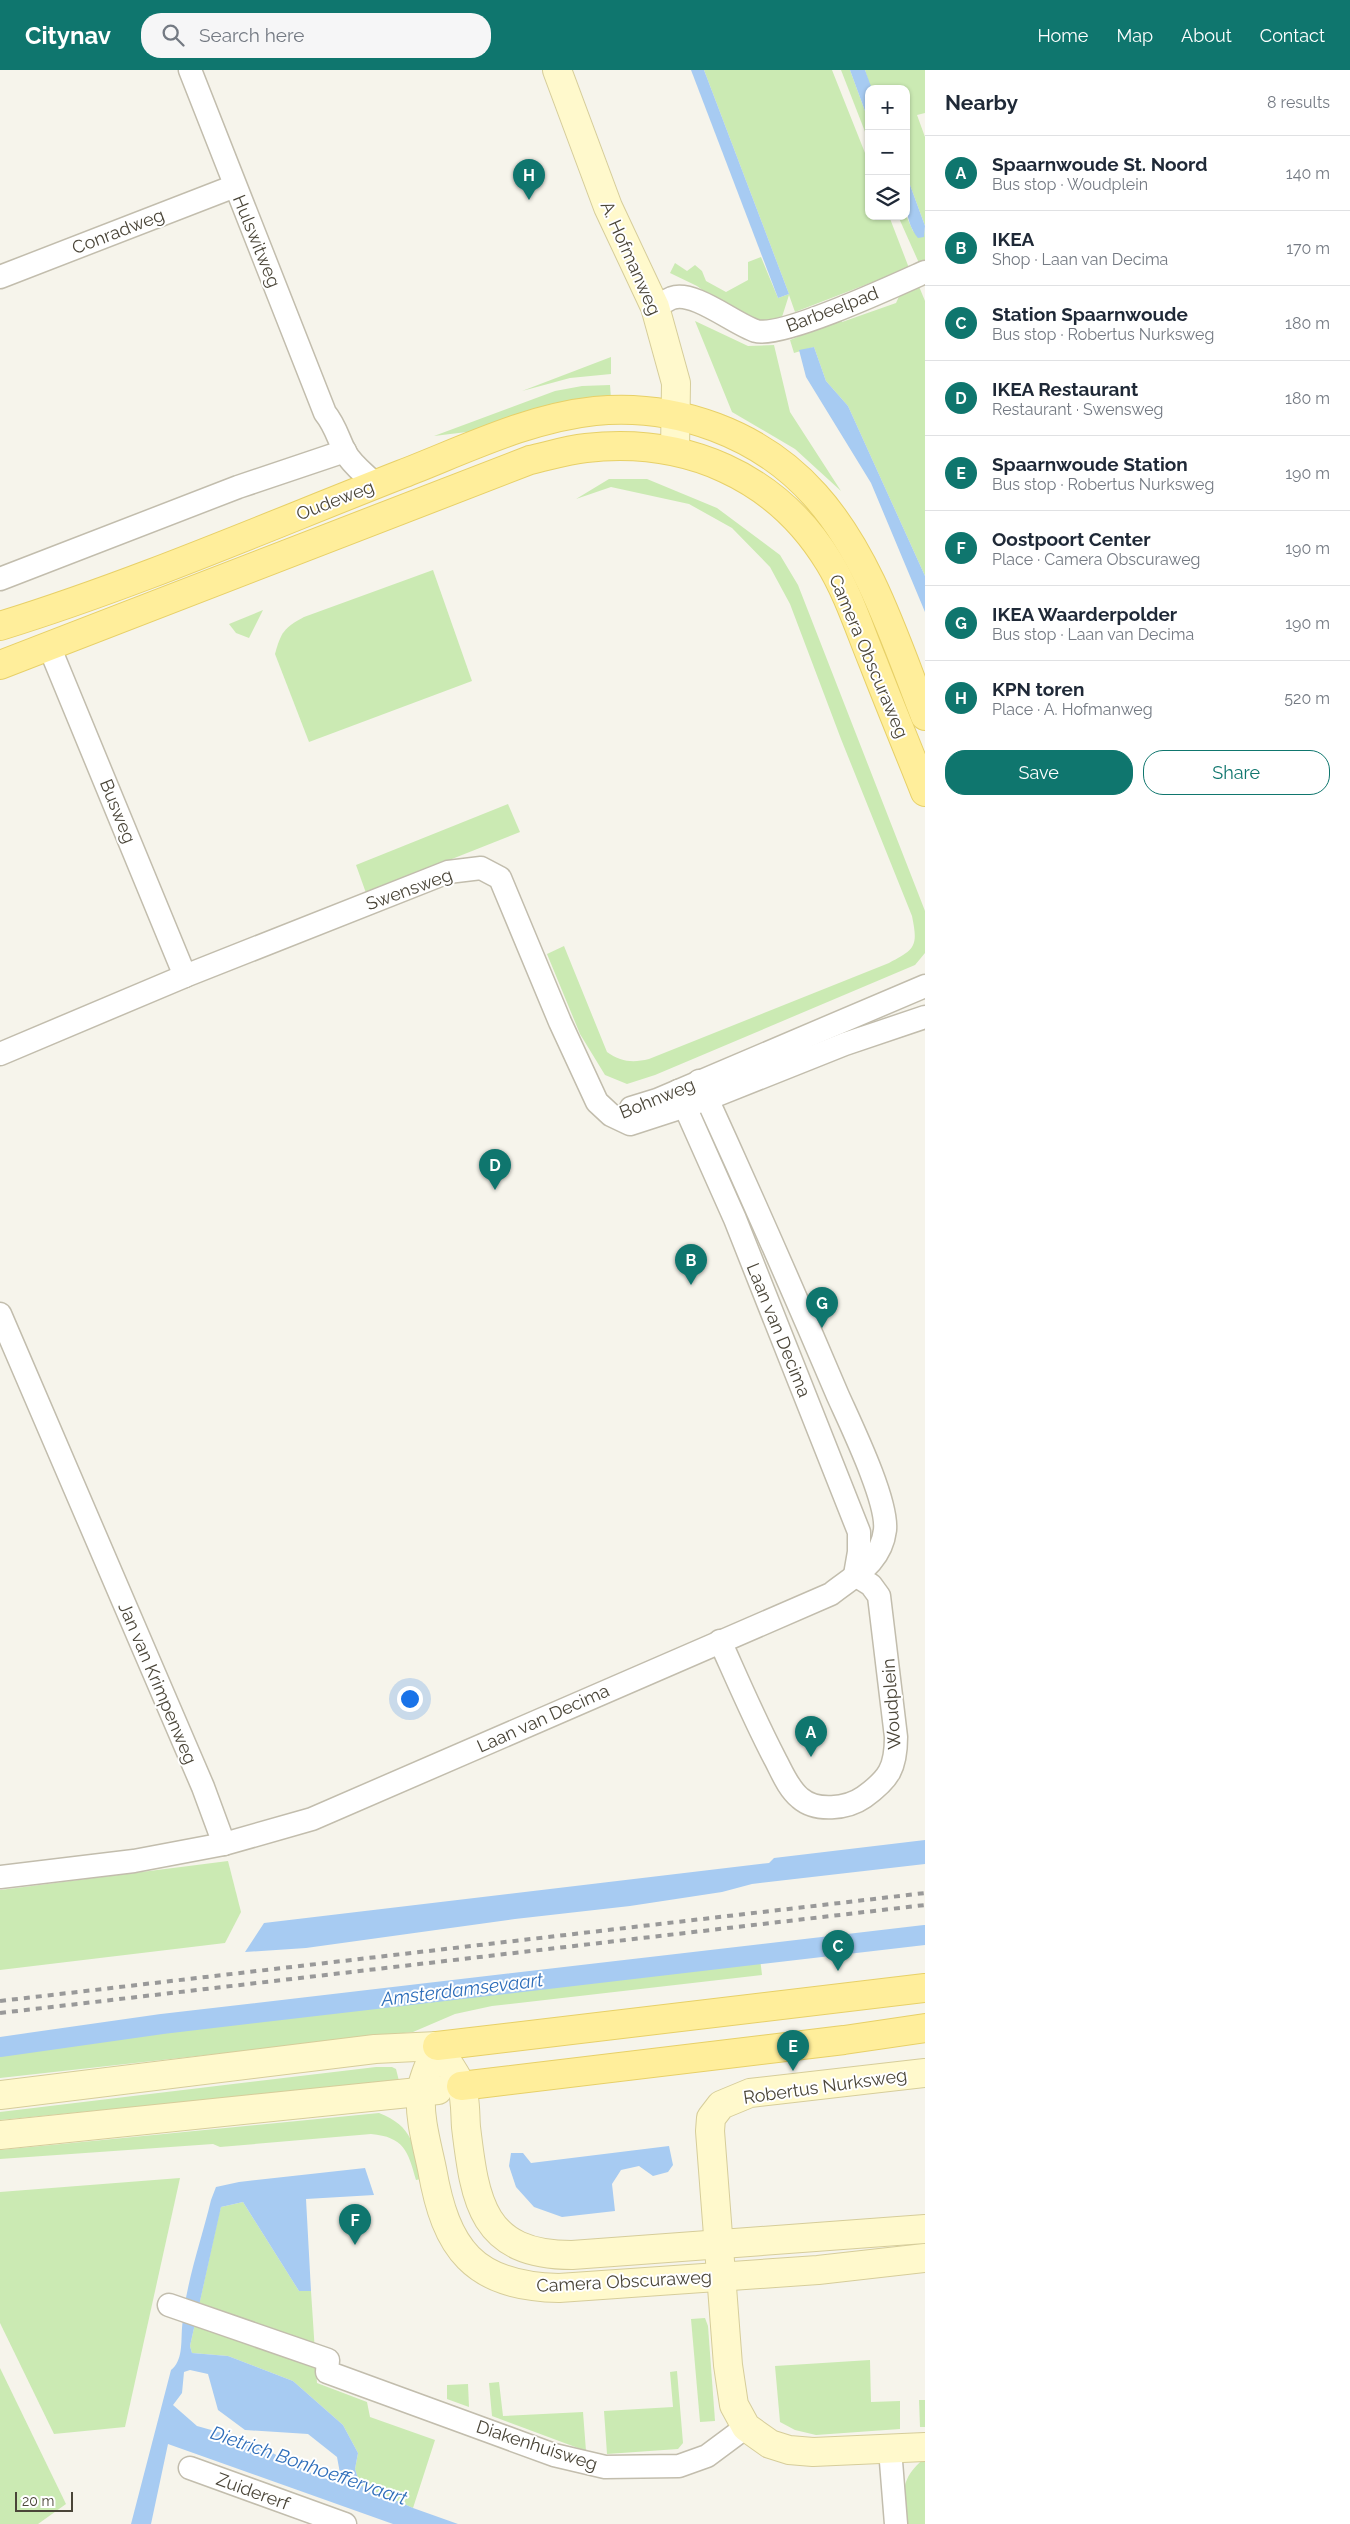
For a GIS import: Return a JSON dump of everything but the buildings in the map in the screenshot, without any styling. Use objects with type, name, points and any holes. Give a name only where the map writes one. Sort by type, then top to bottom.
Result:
[{"type":"main road","name":"A. Hofmanweg","points":[[557,70],[608,207],[656,307],[676,383],[675,451]]},
{"type":"main road","name":"Oudeweg","points":[[0,626],[145,574],[523,428],[594,411],[625,410],[677,416]]},
{"type":"main road","name":"Camera Obscuraweg","points":[[677,416],[724,430],[769,455],[799,479],[827,510],[859,558],[925,716]]},
{"type":"main road","name":"Oudeweg","points":[[0,665],[530,460],[584,448],[606,446],[675,451]]},
{"type":"main road","name":"Camera Obscuraweg","points":[[675,451],[723,466],[751,481],[779,502],[815,542],[828,561],[848,600],[925,792]]},
{"type":"main road","points":[[0,2095],[375,2049],[437,2046],[925,1988]]},
{"type":"main road","points":[[0,2135],[420,2092],[844,2040],[925,2028]]},
{"type":"main road","name":"Camera Obscuraweg","points":[[437,2046],[461,2086],[477,2193],[487,2218],[507,2240],[534,2252],[558,2255],[925,2229]]},
{"type":"main road","name":"Camera Obscuraweg","points":[[437,2046],[420,2092],[422,2118],[443,2218],[458,2246],[470,2260],[486,2272],[517,2284],[552,2288],[818,2270],[925,2258]]},
{"type":"main road","name":"Robertus Nurksweg","points":[[720,2276],[710,2131],[711,2118],[721,2105],[750,2093],[925,2073]]},
{"type":"main road","points":[[720,2276],[734,2405],[746,2427],[770,2444],[789,2450],[813,2452],[925,2447]]},
{"type":"street","name":"Hulswitweg","points":[[190,70],[324,413],[334,424],[336,454],[353,464],[376,484]]},
{"type":"street","name":"Conradweg","points":[[0,276],[235,186]]},
{"type":"street","name":"Barbeelpad","points":[[656,307],[674,297],[688,297],[758,331],[785,327],[807,320],[925,272]]},
{"type":"street","points":[[0,579],[238,487],[336,454]]},
{"type":"street","name":"Busweg","points":[[49,646],[185,976]]},
{"type":"street","name":"Swensweg","points":[[185,976],[448,872],[481,868],[500,878],[560,1022],[597,1102],[611,1115]]},
{"type":"street","points":[[0,1054],[185,976]]},
{"type":"street","name":"Bohnweg","points":[[611,1115],[681,1099],[703,1090],[925,986]]},
{"type":"street","name":"Bohnweg","points":[[703,1090],[744,1084],[845,1044],[925,1017]]},
{"type":"street","name":"Laan van Decima","points":[[729,1147],[727,1126],[729,1110],[744,1084]]},
{"type":"street","name":"Laan van Decima","points":[[224,1844],[312,1819],[831,1594],[871,1564],[882,1543],[885,1528],[884,1510],[857,1439],[766,1227],[703,1090]]},
{"type":"street","name":"Laan van Decima","points":[[681,1099],[735,1219],[859,1532],[859,1552],[855,1575]]},
{"type":"street","name":"Jan van Krimpenweg","points":[[0,1314],[203,1787],[224,1844]]},
{"type":"street","name":"Woudplein","points":[[720,1641],[782,1772],[799,1798],[810,1805],[837,1806],[859,1801],[891,1774],[896,1754],[895,1716],[880,1596],[871,1585],[855,1575]]},
{"type":"street","points":[[0,1877],[134,1861],[224,1844]]},
{"type":"street","name":"Diakenhuisweg","points":[[175,2307],[328,2360],[326,2372],[554,2455],[605,2467],[679,2466],[707,2456],[746,2427]]},
{"type":"street","points":[[890,2449],[896,2524]]},
{"type":"street","name":"Zuidererf","points":[[190,2468],[344,2524]]},
{"type":"green space","points":[[704,70],[832,70],[865,153],[865,220],[891,220],[909,268],[795,312],[789,295],[782,317],[762,322],[713,298],[697,286],[670,273],[675,263],[687,271],[695,265],[702,271],[706,281],[726,292],[748,280],[748,262],[761,257],[778,298],[789,294]]},
{"type":"green space","points":[[841,70],[850,70],[865,111],[865,132]]},
{"type":"green space","points":[[865,70],[925,70],[925,113],[917,115],[925,137],[925,226],[910,185],[910,85],[870,85]]},
{"type":"green space","points":[[900,220],[908,220],[913,231],[924,237],[925,227],[925,261],[919,263]]},
{"type":"green space","points":[[918,284],[925,301],[925,576],[848,406],[826,381],[814,347],[794,353],[790,340],[800,336],[800,333],[839,316],[842,322],[896,303],[902,290]]},
{"type":"green space","points":[[695,321],[748,346],[774,345],[790,412],[841,491],[795,449],[732,412]]},
{"type":"green space","points":[[611,357],[611,374],[570,378],[522,391]]},
{"type":"green space","points":[[610,385],[611,398],[475,431],[434,436],[555,391],[582,386]]},
{"type":"green space","points":[[609,479],[647,479],[717,508],[780,555],[798,585],[925,911],[925,953],[915,965],[655,1075],[627,1084],[605,1075],[580,1034],[547,954],[564,946],[607,1052],[622,1060],[638,1061],[649,1059],[889,963],[910,950],[913,946],[915,934],[912,916],[841,739],[790,604],[770,567],[732,528],[689,504],[611,487],[576,499]]},
{"type":"green space","points":[[433,570],[472,681],[309,742],[275,654],[284,631],[304,617]]},
{"type":"green space","points":[[263,610],[249,638],[236,633],[229,624]]},
{"type":"green space","points":[[508,804],[520,832],[366,893],[356,865]]},
{"type":"green space","points":[[228,1861],[241,1912],[225,1943],[0,1970],[0,1890]]},
{"type":"green space","points":[[760,1958],[762,1975],[492,2006],[455,2014],[413,2032],[0,2078],[0,2050]]},
{"type":"green space","points":[[376,2067],[392,2067],[396,2069],[399,2081],[0,2120],[0,2112]]},
{"type":"green space","points":[[379,2113],[399,2124],[406,2131],[414,2147],[421,2179],[416,2180],[407,2153],[398,2142],[391,2138],[371,2134],[220,2147],[213,2144],[0,2159],[0,2150]]},
{"type":"green space","points":[[180,2178],[125,2427],[54,2434],[0,2323],[0,2192]]},
{"type":"green space","points":[[243,2202],[299,2291],[311,2291],[317,2383],[367,2402],[370,2417],[435,2440],[413,2508],[360,2485],[355,2469],[358,2453],[343,2425],[293,2381],[228,2356],[192,2353],[190,2346],[221,2207]]},
{"type":"green space","points":[[705,2318],[708,2326],[715,2421],[700,2422],[691,2319]]},
{"type":"green space","points":[[870,2360],[871,2402],[900,2401],[900,2429],[816,2435],[795,2430],[780,2422],[775,2366]]},
{"type":"green space","points":[[0,2368],[66,2504],[38,2524],[0,2524]]},
{"type":"green space","points":[[677,2371],[683,2443],[678,2449],[607,2454],[604,2411],[673,2407],[670,2372]]},
{"type":"green space","points":[[499,2382],[503,2416],[583,2412],[586,2451],[492,2416],[489,2383]]},
{"type":"green space","points":[[468,2384],[469,2407],[447,2399],[447,2385]]},
{"type":"green space","points":[[919,2400],[925,2400],[925,2427],[920,2427]]},
{"type":"green space","points":[[925,2458],[925,2524],[905,2524],[904,2487],[911,2473]]},
{"type":"water","points":[[691,70],[704,70],[789,294],[778,298]]},
{"type":"water","points":[[850,70],[865,70],[871,85],[865,85],[865,111]]},
{"type":"water","points":[[910,185],[925,226],[924,237],[918,238],[910,223]]},
{"type":"water","points":[[814,347],[826,381],[848,406],[925,576],[925,612],[871,483],[806,377],[799,350]]},
{"type":"water","points":[[925,1840],[925,1864],[752,1884],[722,1892],[630,1906],[515,1919],[306,1948],[245,1952],[264,1923],[769,1863],[774,1858]]},
{"type":"water","points":[[669,2146],[673,2165],[668,2172],[653,2176],[639,2166],[621,2170],[612,2184],[615,2211],[562,2217],[534,2207],[516,2187],[509,2166],[511,2153],[523,2153],[531,2163]]},
{"type":"water","points":[[365,2168],[374,2195],[306,2199],[311,2291],[299,2291],[243,2202],[221,2207],[190,2346],[192,2353],[228,2356],[293,2381],[343,2425],[358,2453],[355,2469],[360,2485],[413,2508],[458,2524],[393,2524],[168,2444],[151,2524],[131,2524],[171,2370],[178,2362],[186,2296],[211,2200],[216,2187],[239,2182]],"holes":[[[190,2370],[208,2374],[218,2410],[245,2430],[308,2434],[337,2457],[342,2484],[315,2475],[247,2440],[197,2426],[173,2405],[182,2393],[184,2372]]]},
{"type":"waterway","name":"Amsterdamsevaart","points":[[0,2047],[162,2024],[925,1935]]},
{"type":"railway","points":[[0,2001],[925,1893]]},
{"type":"railway","points":[[0,2013],[925,1905]]},
{"type":"place","name":"KPN toren","points":[[529,200]]},
{"type":"place","name":"IKEA Restaurant","points":[[495,1190]]},
{"type":"place","name":"IKEA","points":[[691,1285]]},
{"type":"place","name":"IKEA Waarderpolder","points":[[822,1328]]},
{"type":"place","name":"Spaarnwoude St. Noord","points":[[811,1757]]},
{"type":"place","name":"Station Spaarnwoude","points":[[838,1971]]},
{"type":"place","name":"Spaarnwoude Station","points":[[793,2071]]},
{"type":"place","name":"Oostpoort Center","points":[[355,2245]]},
{"type":"water label","name":"Dietrich Bonhoeffervaart","points":[[309,2465]]}]
